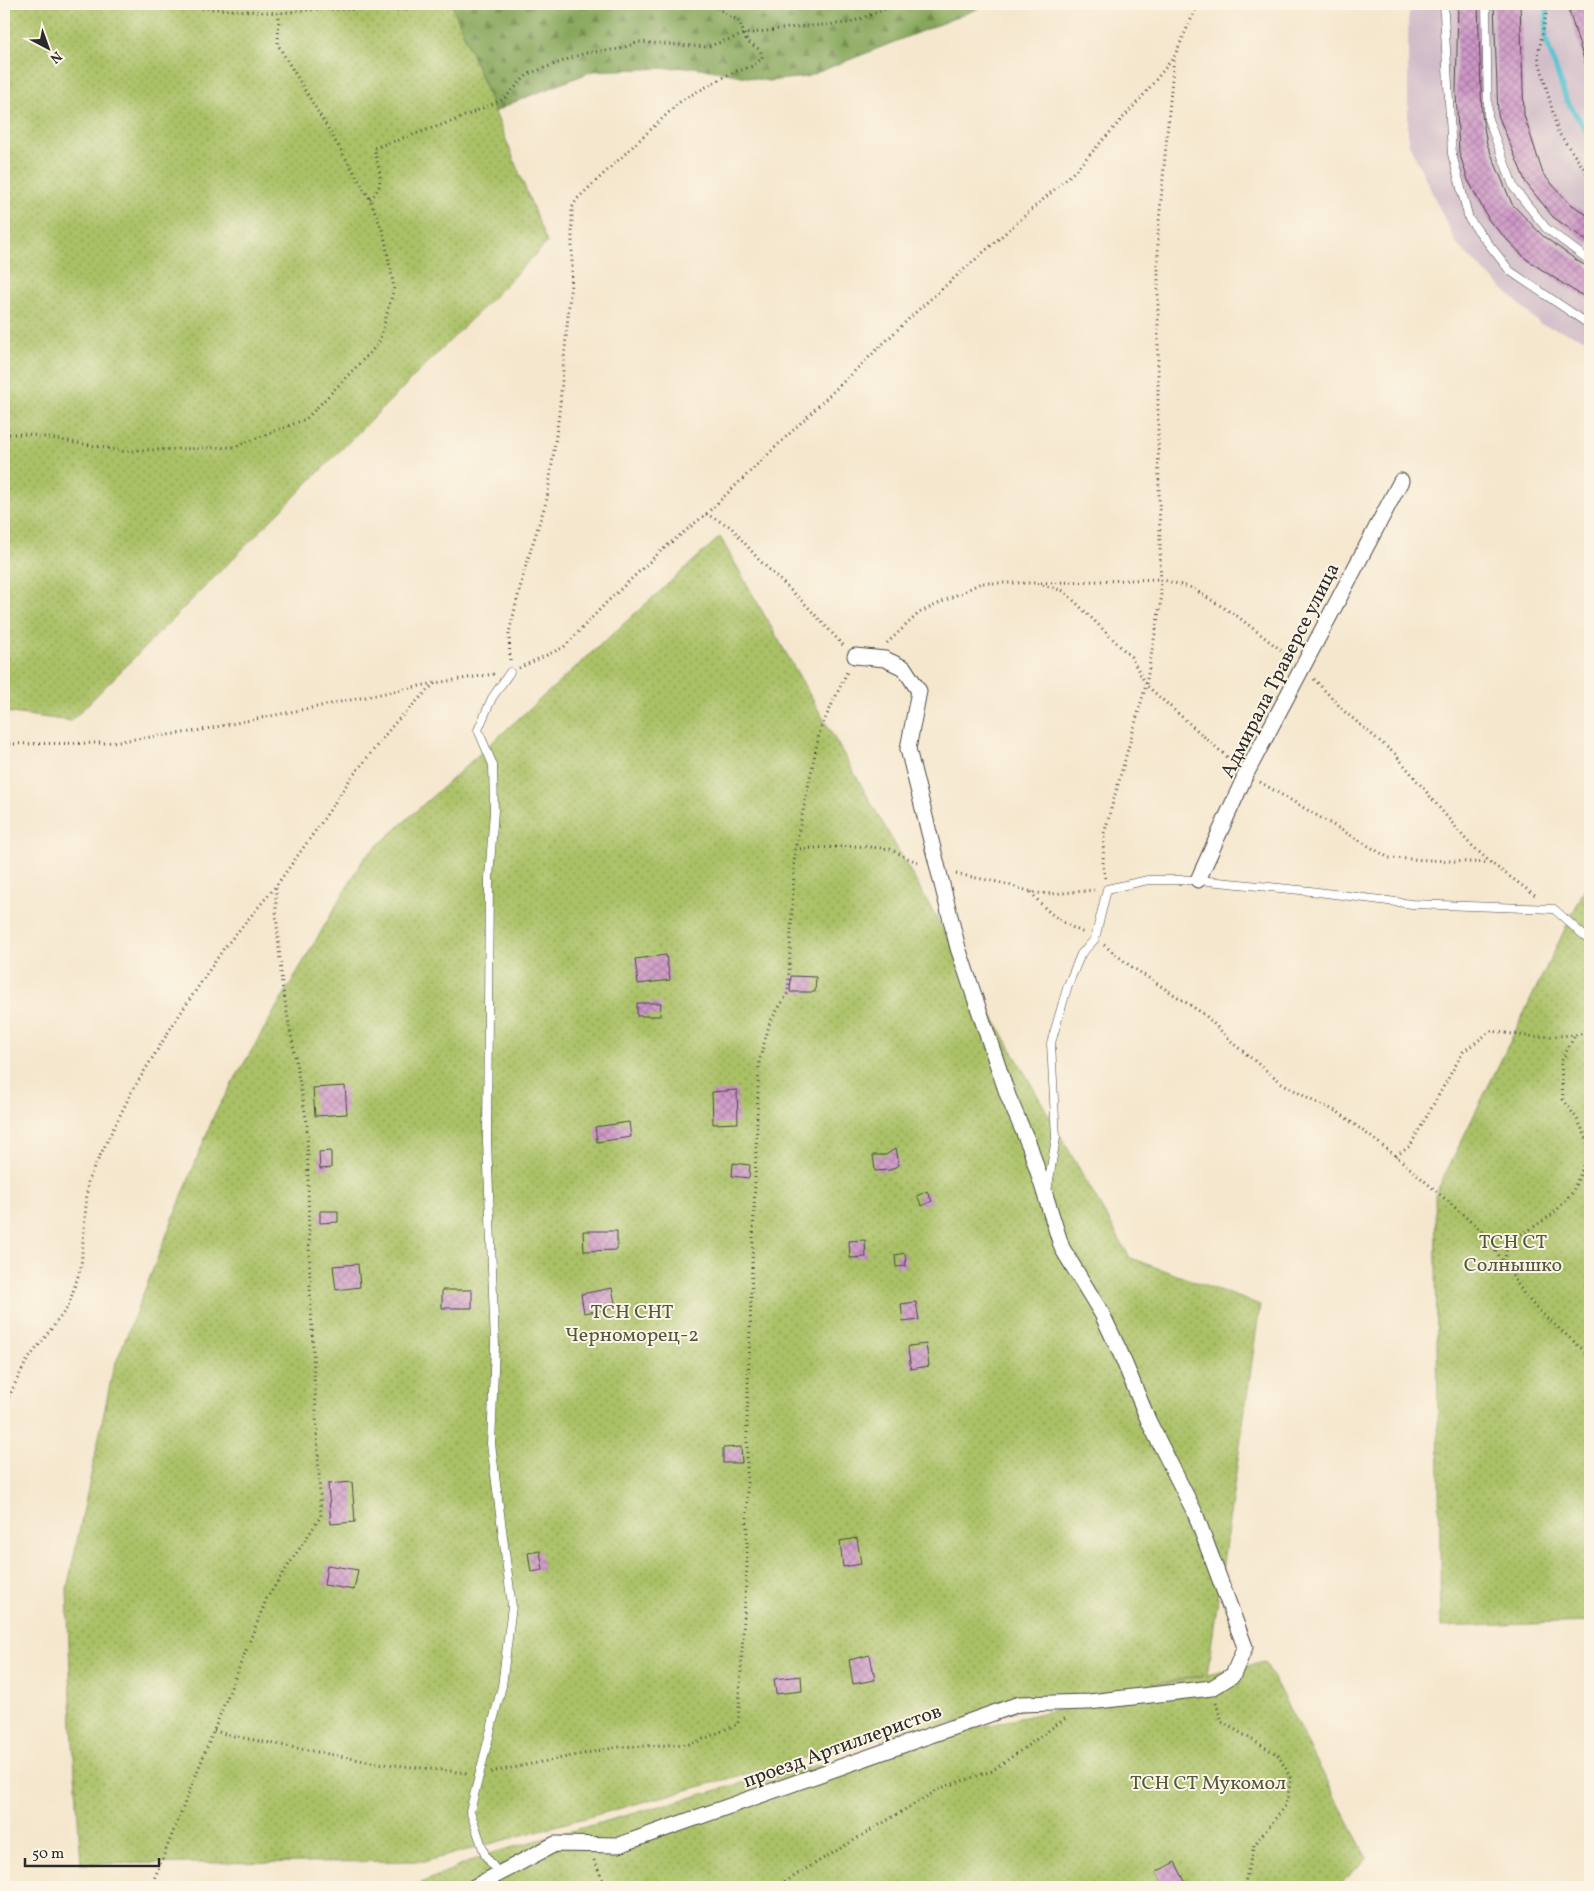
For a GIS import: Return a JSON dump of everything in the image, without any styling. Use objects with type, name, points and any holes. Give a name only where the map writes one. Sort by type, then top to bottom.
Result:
[{"type":"street","name":"Адмирала Траверсе улица","points":[[1198,880],[1246,774],[1400,481]]},
{"type":"street","points":[[855,656],[885,659],[904,668],[919,691],[908,749],[958,948],[1008,1096],[1030,1147],[1046,1202]]},
{"type":"street","name":"проезд Артиллеристов","points":[[474,1887],[555,1844],[619,1845],[1019,1704],[1089,1702],[1212,1688],[1233,1675],[1245,1647],[1195,1513],[1149,1422],[1102,1314],[1062,1248],[1046,1202]]},
{"type":"lane","points":[[1445,4],[1452,154],[1469,219],[1510,271],[1590,325]]},
{"type":"lane","points":[[1486,4],[1488,119],[1514,188],[1546,228],[1590,260]]},
{"type":"lane","points":[[500,1874],[486,1855],[470,1811],[502,1686],[512,1606],[491,1444],[494,1345],[487,1141],[488,878],[494,811],[493,765],[478,730],[492,698],[510,672]]},
{"type":"lane","points":[[1046,1202],[1056,1138],[1051,1044],[1068,985],[1081,954],[1096,938],[1107,889],[1148,880],[1198,880],[1310,891],[1412,904],[1554,909],[1590,941]]},
{"type":"path","points":[[142,4],[279,13],[318,9],[398,10],[454,4]]},
{"type":"path","points":[[510,672],[509,632],[525,568],[547,499],[559,414],[572,272],[572,208],[576,199],[682,100],[734,72],[753,66],[762,58],[760,50],[747,41],[739,21],[713,4]]},
{"type":"path","points":[[370,199],[377,193],[381,182],[374,148],[453,121],[504,99],[528,74],[584,53],[620,49],[639,42],[706,47],[745,34],[849,22],[898,4]]},
{"type":"path","points":[[4,744],[104,743],[191,732],[435,682],[510,672],[564,647],[607,602],[662,550],[706,514],[917,311],[1072,174],[1142,97],[1174,57],[1198,4]]},
{"type":"path","points":[[1548,4],[1538,56],[1558,132],[1587,173],[1590,174]]},
{"type":"path","points":[[4,434],[27,434],[123,451],[234,447],[306,419],[379,343],[394,288],[384,235],[370,199],[278,45],[279,13]]},
{"type":"path","points":[[795,849],[858,846],[890,849],[907,858],[939,870],[967,878],[998,882],[1030,892],[1052,894],[1107,889],[1103,866],[1104,834],[1146,685],[1161,600],[1158,435],[1158,233],[1174,57]]},
{"type":"path","points":[[214,1731],[376,1763],[480,1774],[618,1747],[692,1744],[738,1724],[747,1563],[747,1416],[759,1062],[770,1022],[788,993],[795,849],[820,730],[855,656],[759,560],[731,527],[706,514]]},
{"type":"path","points":[[882,647],[918,613],[981,583],[1035,583],[1064,591],[1131,657],[1146,685],[1246,774],[1389,858],[1491,863],[1554,909]]},
{"type":"path","points":[[4,1406],[26,1362],[68,1307],[81,1267],[88,1180],[131,1093],[172,1026],[224,948],[276,886],[322,823],[351,778],[394,724],[435,682]]},
{"type":"path","points":[[151,1887],[267,1598],[321,1516],[310,1288],[307,1123],[282,985],[276,912],[276,886]]},
{"type":"path","points":[[1030,892],[1045,909],[1063,924],[1096,938],[1129,965],[1205,1015],[1235,1045],[1282,1083],[1309,1099],[1338,1112],[1396,1156],[1484,1233],[1524,1294],[1536,1308],[1590,1356]]},
{"type":"path","points":[[1396,1156],[1410,1146],[1463,1052],[1491,1031],[1534,1037],[1575,1035],[1590,1032]]},
{"type":"path","points":[[1504,1262],[1509,1240],[1553,1214],[1572,1193],[1590,1152],[1586,1137],[1563,1099],[1561,1062],[1575,1035]]},
{"type":"path","points":[[1212,1688],[1222,1722],[1278,1755],[1292,1779],[1286,1805],[1254,1845],[1244,1887]]},
{"type":"path","points":[[776,1887],[941,1788],[992,1771],[1089,1702]]},
{"type":"path","points":[[588,1845],[606,1887]]},
{"type":"shaded area","points":[[1411,4],[1590,4],[1590,340],[1540,324],[1457,245],[1408,142],[1408,21]]},
{"type":"green space","points":[[4,4],[452,4],[547,243],[71,721],[4,712]]},
{"type":"green space","points":[[452,4],[978,4],[980,8],[806,77],[768,81],[694,67],[593,71],[512,103],[495,112]]},
{"type":"green space","name":"ТСН СНТ Черноморец-2","points":[[720,537],[1130,1258],[1260,1305],[1207,1675],[1265,1662],[1367,1858],[1338,1887],[412,1887],[485,1855],[746,1782],[1204,1675],[885,1736],[427,1861],[81,1864],[72,1727],[67,1589],[113,1370],[215,1113],[364,858]]},
{"type":"green space","name":"ТСН СТ Солнышко","points":[[1590,878],[1590,1622],[1441,1627],[1435,1195]]},
{"type":"building","points":[[1458,4],[1478,4],[1482,116],[1487,144],[1512,204],[1543,236],[1590,268],[1590,299],[1574,291],[1526,259],[1490,222],[1468,180],[1459,152],[1456,93]]},
{"type":"building","points":[[1494,4],[1520,4],[1524,115],[1543,174],[1568,202],[1590,217],[1590,243],[1553,217],[1526,183],[1498,115]]},
{"type":"building","points":[[1567,4],[1590,4],[1589,76]]},
{"type":"building","points":[[666,955],[670,980],[638,984],[635,959]]},
{"type":"building","points":[[791,976],[816,977],[815,992],[790,992]]},
{"type":"building","points":[[637,1003],[661,1003],[660,1016],[637,1016]]},
{"type":"building","points":[[345,1086],[347,1114],[315,1116],[313,1088]]},
{"type":"building","points":[[737,1090],[738,1123],[713,1124],[712,1092]]},
{"type":"building","points":[[629,1122],[631,1137],[597,1142],[595,1127]]},
{"type":"building","points":[[896,1148],[899,1165],[890,1170],[875,1171],[873,1155],[886,1155]]},
{"type":"building","points":[[331,1151],[331,1168],[320,1169],[319,1152]]},
{"type":"building","points":[[733,1163],[750,1165],[749,1178],[732,1176]]},
{"type":"building","points":[[927,1191],[932,1201],[922,1206],[917,1196]]},
{"type":"building","points":[[320,1211],[338,1211],[338,1222],[320,1223]]},
{"type":"building","points":[[583,1231],[617,1231],[617,1250],[584,1251]]},
{"type":"building","points":[[865,1240],[866,1257],[850,1258],[849,1241]]},
{"type":"building","points":[[905,1253],[906,1266],[896,1267],[895,1255]]},
{"type":"building","points":[[358,1264],[360,1287],[336,1290],[333,1266]]},
{"type":"building","points":[[612,1288],[616,1308],[584,1313],[581,1294]]},
{"type":"building","points":[[442,1290],[472,1290],[472,1308],[442,1308]]},
{"type":"building","points":[[916,1302],[919,1320],[903,1322],[901,1304]]},
{"type":"building","points":[[926,1344],[929,1366],[911,1369],[909,1346]]},
{"type":"building","points":[[741,1447],[742,1463],[723,1463],[723,1448]]},
{"type":"building","points":[[352,1482],[355,1522],[331,1524],[328,1484]]},
{"type":"building","points":[[857,1538],[861,1564],[843,1567],[840,1541]]},
{"type":"building","points":[[540,1551],[543,1570],[531,1572],[528,1553]]},
{"type":"building","points":[[327,1565],[358,1570],[354,1590],[324,1585]]},
{"type":"building","points":[[870,1655],[875,1680],[853,1684],[849,1660]]},
{"type":"building","points":[[801,1676],[802,1691],[776,1694],[774,1679]]},
{"type":"building","points":[[1175,1862],[1188,1887],[1164,1887],[1156,1872]]},
{"type":"waterway","points":[[1547,4],[1546,39],[1566,99],[1590,137]]},
{"type":"park label","name":"ТСН СТ Мукомол","points":[[1208,1782]]}]
